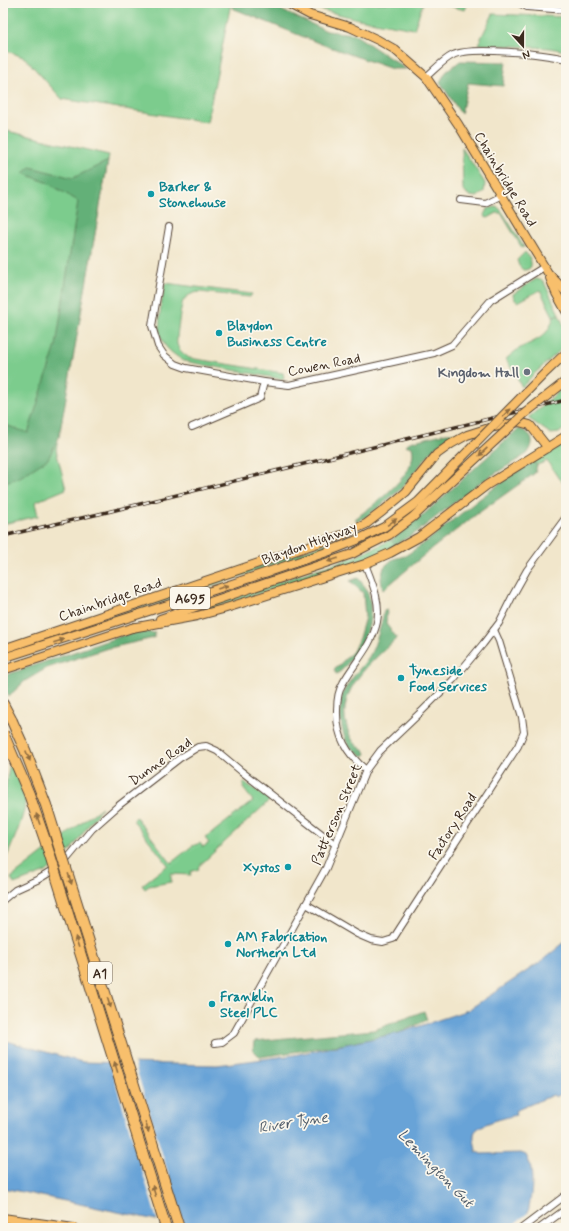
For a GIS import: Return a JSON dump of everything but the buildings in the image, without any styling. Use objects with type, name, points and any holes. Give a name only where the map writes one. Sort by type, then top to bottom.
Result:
[{"type":"highway","name":"A1","points":[[3,704],[25,750],[46,805],[179,1228]]},
{"type":"highway","name":"A1","points":[[3,733],[29,794],[45,840],[166,1228]]},
{"type":"main road","name":"Chainbridge Road","points":[[287,3],[310,15],[350,27],[378,40],[394,49],[426,76],[458,124],[546,270],[566,292]]},
{"type":"main road","points":[[546,270],[556,293],[566,310]]},
{"type":"main road","name":"Blaydon Highway","points":[[3,658],[210,592],[327,552],[384,527],[418,502],[566,353]]},
{"type":"main road","name":"Blaydon Highway","points":[[3,670],[317,566],[352,554],[369,546],[389,535],[413,517],[524,414],[566,381]]},
{"type":"main road","name":"Chainbridge Road","points":[[3,649],[342,535],[366,524],[406,492],[437,454],[467,435],[490,428],[519,422],[530,425],[548,448]]},
{"type":"main road","points":[[132,628],[197,616],[223,609],[365,564],[390,553],[419,537],[487,485],[566,436]]},
{"type":"main road","points":[[3,1218],[74,1228]]},
{"type":"street","points":[[518,3],[527,7],[566,10]]},
{"type":"street","points":[[426,76],[452,56],[468,51],[552,56],[566,59]]},
{"type":"street","points":[[462,200],[485,204],[501,195]]},
{"type":"street","name":"Cowen Road","points":[[169,227],[152,326],[158,346],[164,355],[175,364],[186,368],[264,382],[294,384],[443,350],[452,345],[491,300],[546,270]]},
{"type":"street","points":[[192,427],[260,398],[264,382]]},
{"type":"street","name":"Patterson Street","points":[[215,1043],[222,1042],[234,1032],[326,868],[366,770],[380,751],[422,712],[453,680],[500,623],[527,570],[566,518]]},
{"type":"street","points":[[365,564],[378,602],[377,622],[370,641],[342,684],[339,693],[337,716],[339,732],[347,751],[366,770]]},
{"type":"street","name":"Factory Road","points":[[306,904],[357,934],[371,940],[383,942],[393,939],[518,746],[524,732],[522,717],[499,640],[494,630]]},
{"type":"street","name":"Dunne Road","points":[[3,900],[16,890],[62,866],[92,829],[118,806],[180,758],[198,747],[206,746],[221,754],[336,845]]},
{"type":"street","points":[[522,1228],[566,1195]]},
{"type":"street","points":[[540,1228],[566,1209]]},
{"type":"green space","points":[[3,3],[231,3],[207,122],[62,99],[25,58],[3,49]]},
{"type":"green space","points":[[233,3],[275,3],[283,11],[327,31],[354,34],[406,69],[392,69],[321,44],[232,8]]},
{"type":"green space","points":[[305,3],[423,3],[414,29],[358,19],[310,7]]},
{"type":"green space","points":[[438,3],[468,3],[465,10]]},
{"type":"green space","points":[[493,14],[566,17],[566,51],[549,48],[478,44]]},
{"type":"green space","points":[[460,61],[506,62],[503,86],[468,83],[461,114],[440,82],[446,72]]},
{"type":"green space","points":[[3,130],[109,155],[56,450],[66,489],[35,502],[38,516],[3,524]]},
{"type":"green space","points":[[462,148],[485,183],[484,192],[477,197],[470,196],[463,191]]},
{"type":"green space","points":[[108,161],[59,437],[48,459],[20,477],[3,483],[3,424],[28,433],[56,346],[78,201],[48,183],[23,173],[30,167],[73,178]]},
{"type":"green space","points":[[495,207],[499,208],[503,213],[524,247],[522,248],[501,213],[497,213],[488,218],[485,217],[484,215],[487,209]]},
{"type":"green space","points":[[525,252],[529,257],[531,266],[530,268],[523,270],[519,266],[517,260]]},
{"type":"green space","points":[[536,279],[544,282],[559,314],[553,316],[540,290],[518,302],[514,299],[513,294]]},
{"type":"green space","points":[[165,283],[252,294],[250,297],[199,292],[188,296],[183,301],[181,309],[177,344],[179,349],[189,358],[283,373],[284,378],[281,379],[184,361],[172,353],[163,342],[160,329],[160,313]]},
{"type":"green space","points":[[559,315],[566,330],[566,345],[522,387],[506,359],[520,348],[542,337],[549,329],[553,318]]},
{"type":"green space","points":[[566,387],[566,427],[559,433],[551,434],[528,418]]},
{"type":"green space","points":[[518,429],[527,432],[532,438],[532,445],[527,454],[478,484],[417,532],[395,545],[391,540],[423,515]]},
{"type":"green space","points":[[446,433],[455,433],[435,447],[401,489],[368,516],[358,521],[355,519],[383,497],[402,478],[413,457],[412,447],[405,445],[410,442]]},
{"type":"green space","points":[[566,443],[566,465],[564,472],[566,486],[559,479],[547,461],[537,465],[533,462]]},
{"type":"green space","points":[[533,462],[537,465],[535,473],[477,514],[429,551],[383,590],[381,579],[384,567],[393,559],[405,556],[426,542],[478,500],[513,474]]},
{"type":"green space","points":[[349,536],[350,539],[155,605],[3,653]]},
{"type":"green space","points":[[391,540],[395,545],[364,560],[186,616],[176,616],[357,556]]},
{"type":"green space","points":[[358,578],[367,590],[370,599],[371,609],[368,627],[362,644],[357,652],[344,668],[336,674],[334,670],[353,651],[359,638],[365,617],[363,593],[350,581]]},
{"type":"green space","points":[[387,610],[386,624],[397,638],[377,656],[358,677],[346,701],[345,713],[348,731],[353,741],[365,751],[366,754],[363,756],[350,747],[344,737],[340,708],[342,696],[347,685],[370,655],[375,644],[384,611]]},
{"type":"green space","points":[[136,631],[155,633],[154,638],[105,649],[47,668],[25,681],[9,696],[3,685],[3,676]]},
{"type":"green space","points":[[10,761],[24,794],[25,805],[17,832],[3,865],[3,805]]},
{"type":"green space","points":[[244,782],[270,800],[198,867],[199,869],[190,872],[191,875],[171,874],[171,882],[149,886],[145,889],[142,885],[168,865],[133,820],[136,817],[171,863],[192,846],[200,843],[203,847],[209,843],[205,838],[253,801],[243,788]]},
{"type":"green space","points":[[102,807],[71,850],[46,872],[14,884],[11,878]]},
{"type":"green space","points":[[424,1011],[427,1020],[399,1033],[347,1044],[260,1057],[253,1050],[254,1041],[374,1030]]},
{"type":"water","points":[[566,941],[566,1091],[556,1097],[553,1095],[517,1110],[515,1111],[516,1115],[485,1125],[475,1131],[474,1135],[476,1151],[481,1154],[521,1153],[526,1155],[530,1163],[532,1191],[525,1228],[194,1228],[3,1188],[3,1040],[82,1062],[217,1065],[294,1055],[399,1033],[468,1010],[539,963]]},
{"type":"pier","points":[[109,1061],[134,1062],[185,1228],[158,1223]]},
{"type":"pier","points":[[529,1212],[527,1228],[509,1228]]},
{"type":"railway","points":[[3,536],[566,400]]},
{"type":"place","name":"Barker & Stonehouse","points":[[151,194]]},
{"type":"place","name":"Blaydon Business Centre","points":[[219,333]]},
{"type":"place","name":"Kingdom Hall","points":[[527,372]]},
{"type":"place","name":"Tyneside Food Services","points":[[401,678]]},
{"type":"place","name":"Xystos","points":[[288,867]]},
{"type":"place","name":"AM Fabrication Northern Ltd","points":[[228,944]]},
{"type":"place","name":"Franklin Steel PLC","points":[[212,1004]]},
{"type":"water label","name":"River Tyne","points":[[293,1122]]},
{"type":"water label","name":"Lemington Gut","points":[[436,1168]]}]
